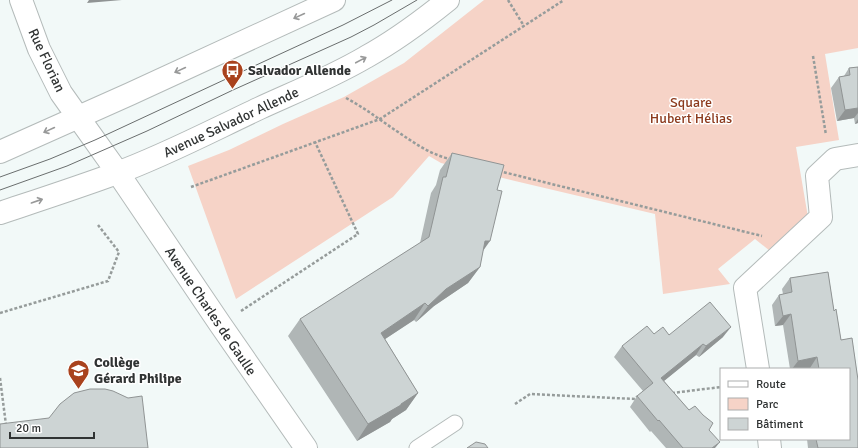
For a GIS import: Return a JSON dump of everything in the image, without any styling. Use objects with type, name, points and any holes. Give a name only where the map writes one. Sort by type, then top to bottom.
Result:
[{"type":"street","name":"Rue Florian","points":[[21,0],[39,49],[61,92],[118,173]]},
{"type":"street","points":[[0,152],[334,0]]},
{"type":"street","name":"Avenue Salvador Allende","points":[[0,213],[118,173],[159,156],[320,80],[365,58],[407,32],[448,0]]},
{"type":"street","points":[[758,368],[745,288],[820,217],[817,176],[835,159],[858,154]]},
{"type":"street","name":"Avenue Charles de Gaulle","points":[[118,173],[306,448]]},
{"type":"lane","points":[[417,448],[454,423]]},
{"type":"path","points":[[508,0],[524,26]]},
{"type":"path","points":[[191,187],[380,119],[564,0]]},
{"type":"path","points":[[813,56],[827,141],[835,159]]},
{"type":"path","points":[[349,99],[422,148],[443,158],[450,159]]},
{"type":"path","points":[[220,324],[358,234],[315,142]]},
{"type":"path","points":[[497,171],[792,244]]},
{"type":"path","points":[[0,313],[108,281],[119,252],[98,225]]},
{"type":"path","points":[[0,378],[6,431]]},
{"type":"path","points":[[667,394],[720,387]]},
{"type":"path","points":[[515,404],[530,394],[635,399],[640,394]]},
{"type":"green space","name":"Square Hubert Hélias","points":[[484,0],[858,0],[858,48],[825,54],[839,140],[796,147],[808,217],[770,251],[755,239],[718,269],[730,284],[663,294],[655,214],[441,163],[429,156],[393,197],[236,299],[188,166],[229,150],[344,97],[404,63]]},
{"type":"building","points":[[858,67],[858,108],[845,110],[839,77],[850,75],[849,68]]},
{"type":"building","points":[[452,153],[504,165],[497,190],[502,191],[490,241],[485,241],[480,267],[446,289],[428,306],[425,303],[381,333],[418,393],[401,405],[368,424],[300,319],[429,237],[443,177],[446,177]]},
{"type":"building","points":[[828,272],[834,311],[836,309],[841,340],[852,338],[858,380],[858,448],[818,448],[816,440],[850,440],[850,368],[819,368],[817,357],[798,361],[791,314],[783,316],[779,295],[792,292],[790,278]]},
{"type":"building","points":[[710,302],[731,327],[706,346],[703,344],[661,378],[689,410],[695,406],[713,423],[709,430],[720,442],[712,448],[683,448],[637,396],[653,383],[622,346],[647,326],[654,334],[663,327],[669,335]]},
{"type":"building","points":[[90,389],[105,389],[128,398],[142,396],[148,448],[0,448],[0,424],[49,418],[60,404],[74,393]]},
{"type":"building","points":[[476,442],[485,444],[488,448],[467,448]]},
{"type":"tram line","points":[[0,177],[50,159],[95,140],[343,25],[392,0]]},
{"type":"tram line","points":[[0,190],[67,166],[147,131],[233,90],[351,37],[417,0]]},
{"type":"place","name":"Salvador Allende","points":[[233,90]]},
{"type":"place","name":"Collège Gérard Philipe","points":[[79,390]]}]
